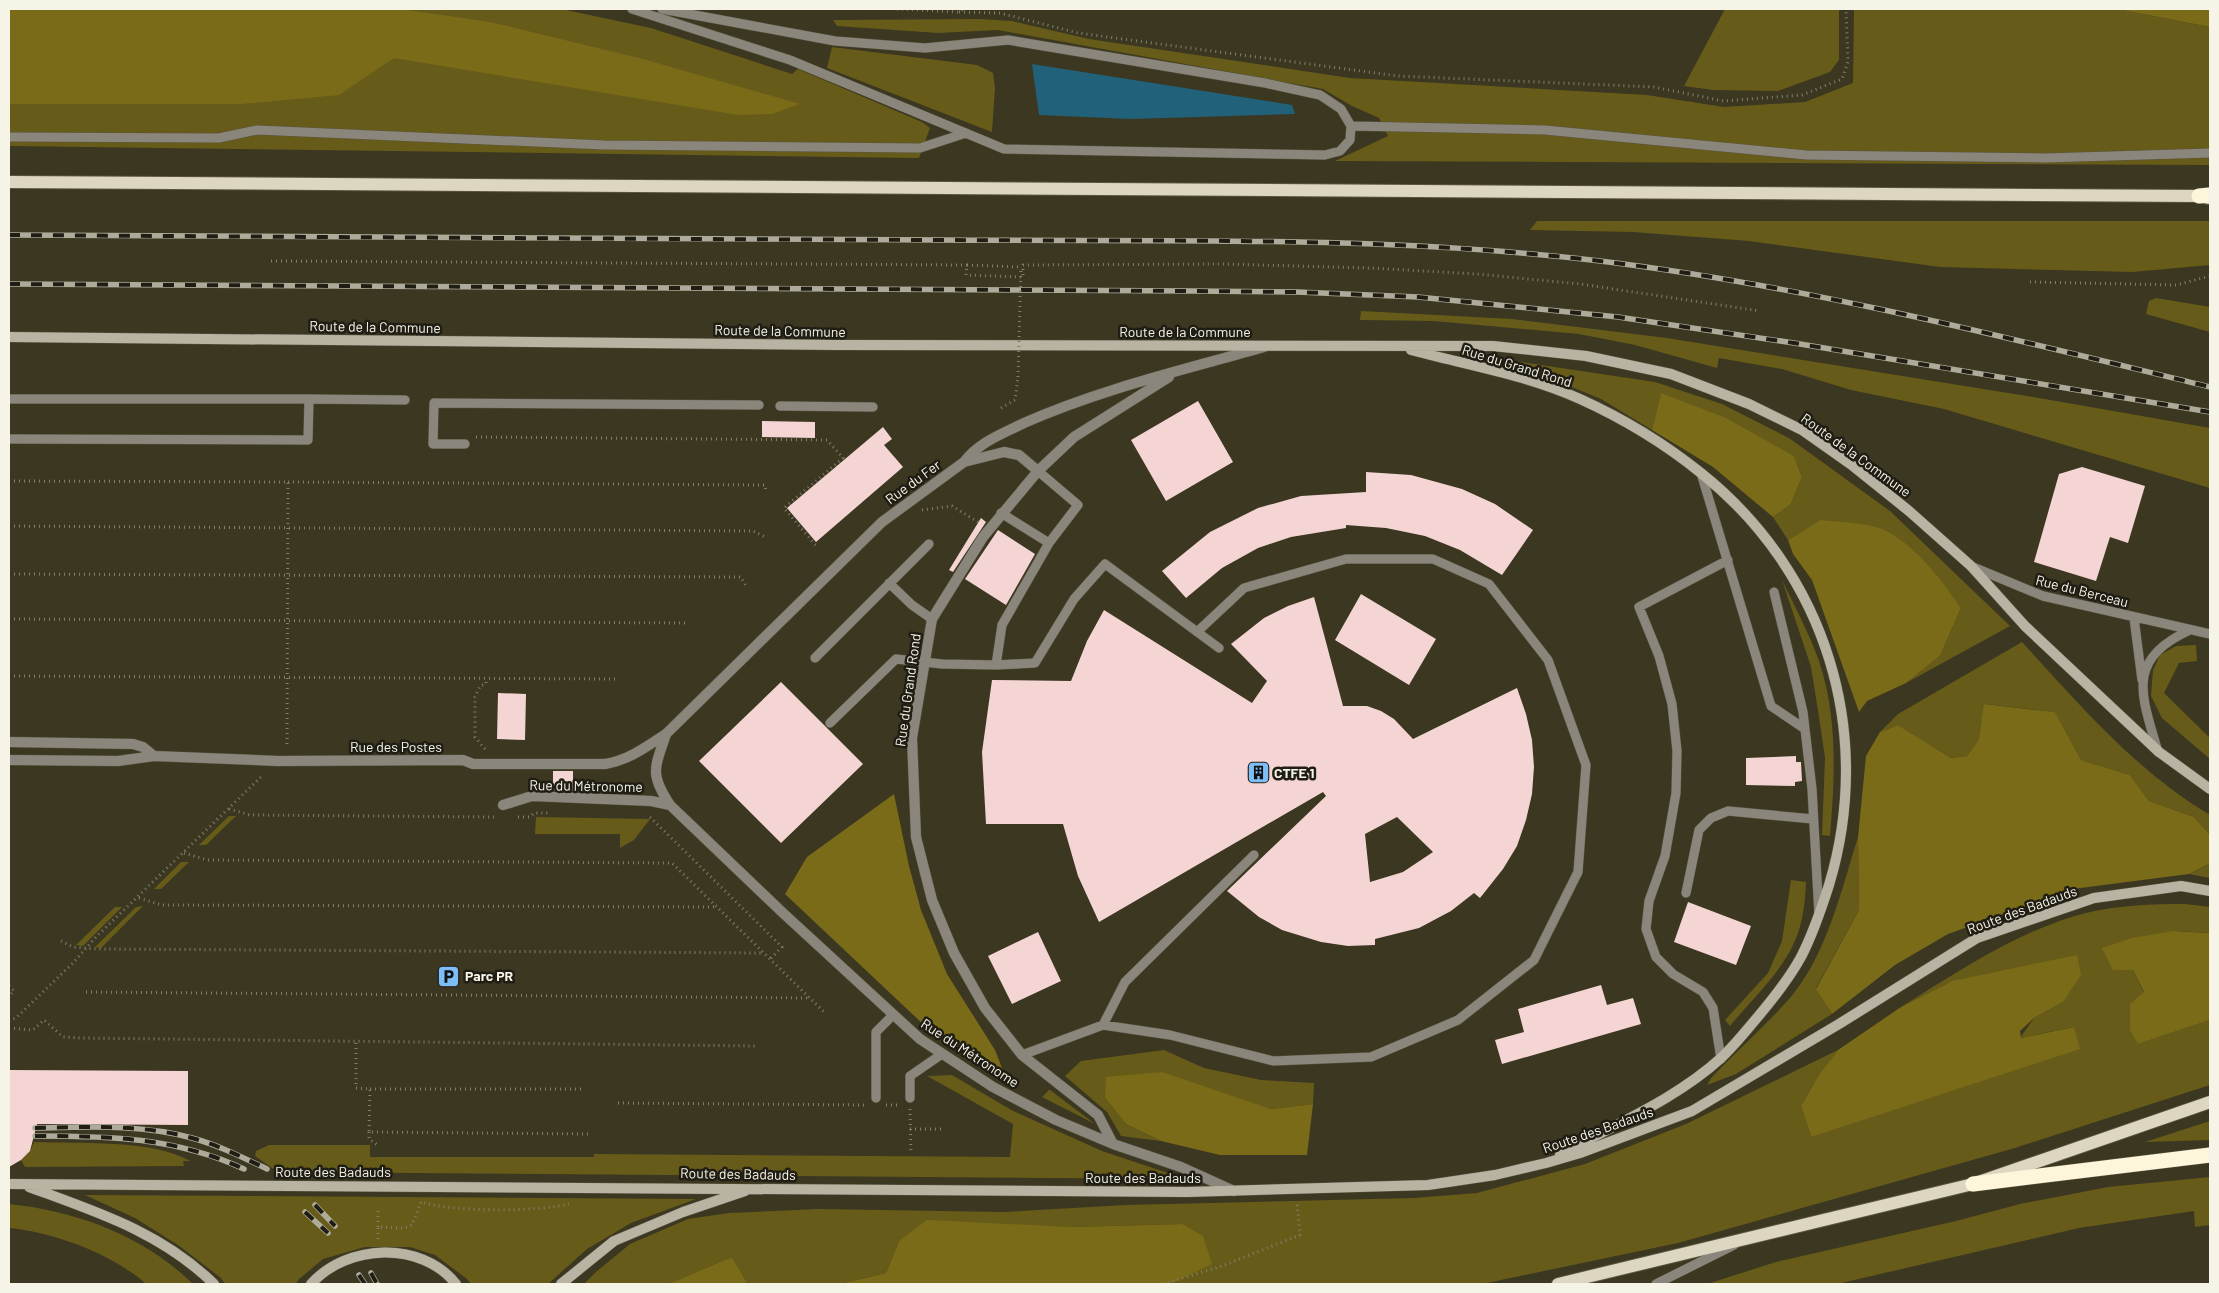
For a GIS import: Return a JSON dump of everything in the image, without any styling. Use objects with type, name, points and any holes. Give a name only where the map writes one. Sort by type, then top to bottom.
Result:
[{"type":"highway","points":[[1973,1184],[2210,1155]]},
{"type":"main road","points":[[9,182],[2206,197]]},
{"type":"main road","name":"Route de la Commune","points":[[9,337],[878,345],[1503,347],[1586,356],[1671,374],[1749,404],[1802,430],[1853,466],[1909,511],[1971,566],[2025,626],[2158,752],[2210,789]]},
{"type":"main road","name":"Rue du Grand Rond","points":[[1396,346],[1522,379],[1579,399],[1647,435],[1700,472],[1745,512],[1781,558],[1813,613],[1836,680],[1846,734],[1844,811],[1838,855],[1819,918],[1801,957],[1776,996],[1721,1059],[1668,1097],[1546,1163]]},
{"type":"main road","name":"Route des Badauds","points":[[9,1184],[1234,1191],[1428,1185],[1495,1175],[1546,1163],[1580,1153],[1692,1111],[1840,1024],[1977,938],[2094,898],[2180,886],[2210,891]]},
{"type":"main road","points":[[1558,1284],[1973,1184],[2210,1102]]},
{"type":"main road","points":[[22,1184],[120,1220],[191,1262],[214,1284]]},
{"type":"main road","points":[[561,1284],[614,1241],[683,1212],[753,1188]]},
{"type":"main road","points":[[312,1284],[332,1266],[356,1256],[401,1253],[419,1258],[437,1268],[456,1284]]},
{"type":"street","name":"Rue du Fer","points":[[636,754],[666,734],[882,522],[964,462],[974,449],[1055,409],[1109,390],[1272,345]]},
{"type":"street","name":"Rue du Grand Rond","points":[[1113,1144],[1098,1115],[1022,1055],[985,1008],[954,952],[932,900],[916,837],[912,738],[932,619],[983,537],[1001,513],[1038,471],[1074,437],[1180,370]]},
{"type":"street","points":[[964,462],[1004,452],[1019,455],[1038,471]]},
{"type":"street","name":"Rue du Métronome","points":[[666,734],[654,776],[657,786],[670,805],[920,1039],[993,1087],[1032,1108],[1113,1144],[1181,1167],[1234,1191]]},
{"type":"street","name":"Rue des Postes","points":[[9,742],[133,744],[143,747],[154,756]]},
{"type":"street","name":"Rue des Postes","points":[[9,760],[118,761],[154,756],[278,761],[463,760],[473,764],[605,764],[620,761],[636,754]]},
{"type":"street","name":"Rue du Métronome","points":[[503,805],[532,796],[651,801],[670,805]]},
{"type":"lane","points":[[632,9],[790,60],[1004,149],[1325,155],[1340,151],[1350,140],[1351,126],[1341,109],[1320,96],[1266,82],[1008,40],[926,48],[835,41],[662,9]]},
{"type":"lane","points":[[1351,126],[1546,130],[1806,155],[2044,158],[2210,152]]},
{"type":"lane","points":[[9,137],[219,138],[257,130],[604,145],[920,148],[966,134]]},
{"type":"lane","points":[[9,399],[405,400]]},
{"type":"lane","points":[[9,439],[308,440],[309,399]]},
{"type":"lane","points":[[467,440],[433,444],[434,403],[760,406]]},
{"type":"lane","points":[[780,406],[872,406]]},
{"type":"lane","points":[[996,665],[1002,625],[1049,543],[1078,505],[1038,471]]},
{"type":"lane","points":[[1700,472],[1728,560],[1770,706],[1804,729]]},
{"type":"lane","points":[[1001,513],[1049,543]]},
{"type":"lane","points":[[815,658],[929,544]]},
{"type":"lane","points":[[1022,1055],[1103,1025],[1170,1035],[1273,1061],[1371,1057],[1458,1020],[1534,960],[1578,872],[1586,765],[1548,660],[1489,584],[1433,559],[1346,559],[1244,588],[1197,632]]},
{"type":"lane","points":[[1721,1059],[1713,1008],[1703,992],[1673,974],[1656,957],[1646,929],[1649,901],[1665,856],[1676,794],[1677,751],[1672,704],[1659,656],[1639,607],[1728,560]]},
{"type":"lane","points":[[830,723],[896,659],[942,664],[996,665],[1035,663],[1074,599],[1105,564],[1219,648]]},
{"type":"lane","name":"Rue du Berceau","points":[[1971,566],[2026,591],[2134,618],[2210,634]]},
{"type":"lane","points":[[889,583],[912,605],[932,619]]},
{"type":"lane","points":[[1774,592],[1789,649],[1804,729],[1813,819],[1819,918]]},
{"type":"lane","points":[[2134,618],[2144,703],[2158,752]]},
{"type":"lane","points":[[2142,680],[2151,656],[2171,638],[2190,630]]},
{"type":"lane","points":[[1686,893],[1699,830],[1711,818],[1728,811],[1813,819]]},
{"type":"lane","points":[[1103,1025],[1126,982],[1254,855]]},
{"type":"lane","points":[[876,1102],[876,1032],[893,1015]]},
{"type":"lane","points":[[910,1098],[910,1076],[942,1054]]},
{"type":"lane","points":[[1656,1284],[1752,1237]]},
{"type":"path","points":[[897,9],[1000,13],[1078,33],[1398,76],[1654,87],[1723,101],[1802,95],[1842,79],[1848,62],[1846,9]]},
{"type":"path","points":[[959,12],[963,9]]},
{"type":"path","points":[[271,261],[967,265],[1021,267],[1018,377],[1015,400],[1001,408]]},
{"type":"path","points":[[967,265],[966,275],[1023,277],[1023,265],[1234,264],[1438,271],[1580,284],[1760,310]]},
{"type":"path","points":[[2030,282],[2176,285],[2210,276]]},
{"type":"path","points":[[467,440],[827,440],[843,458],[784,508],[818,548]]},
{"type":"path","points":[[9,481],[765,485],[766,492]]},
{"type":"path","points":[[9,1021],[24,1010],[74,962],[85,948],[278,761],[287,749],[288,482]]},
{"type":"path","points":[[919,510],[952,506],[979,523]]},
{"type":"path","points":[[9,526],[754,531],[767,538]]},
{"type":"path","points":[[9,574],[741,578],[746,588]]},
{"type":"path","points":[[9,619],[688,623]]},
{"type":"path","points":[[9,676],[618,679]]},
{"type":"path","points":[[486,679],[486,684],[476,690],[475,737],[478,743],[492,754]]},
{"type":"path","points":[[229,809],[250,815],[502,817]]},
{"type":"path","points":[[511,817],[530,817],[534,813],[553,814]]},
{"type":"path","points":[[640,816],[650,816],[782,947],[770,959]]},
{"type":"path","points":[[184,853],[206,860],[672,863],[824,1012]]},
{"type":"path","points":[[138,898],[162,904],[717,907]]},
{"type":"path","points":[[61,941],[73,947],[85,948],[764,953]]},
{"type":"path","points":[[9,986],[14,991],[9,996]]},
{"type":"path","points":[[86,992],[810,998]]},
{"type":"path","points":[[9,1028],[33,1030],[44,1020],[63,1037],[356,1043],[756,1046]]},
{"type":"path","points":[[356,1043],[356,1088],[584,1089]]},
{"type":"path","points":[[370,1089],[370,1139],[379,1146]]},
{"type":"path","points":[[618,1103],[876,1102],[910,1105],[911,1154]]},
{"type":"path","points":[[910,1128],[943,1129]]},
{"type":"path","points":[[370,1132],[591,1134]]},
{"type":"path","points":[[1163,1284],[1222,1266],[1300,1235],[1295,1189]]},
{"type":"path","points":[[421,1202],[442,1208],[547,1209],[571,1204]]},
{"type":"path","points":[[378,1208],[378,1227]]},
{"type":"path","points":[[412,1225],[419,1208]]},
{"type":"shaded area","points":[[9,9],[561,9],[651,28],[792,74],[798,69],[922,122],[930,128],[919,158],[9,146]]},
{"type":"shaded area","points":[[9,9],[400,9],[490,22],[643,59],[800,104],[772,114],[738,115],[394,58],[339,95],[242,104],[9,104]]},
{"type":"shaded area","points":[[1725,9],[1839,9],[1839,60],[1830,72],[1778,91],[1713,90],[1684,86]]},
{"type":"shaded area","points":[[1854,9],[2117,9],[2210,27],[2210,165],[1335,161],[1388,136],[1379,118],[1352,106],[1323,89],[998,30],[938,33],[837,26],[833,20],[980,19],[1012,21],[1089,39],[1350,78],[1647,95],[1724,107],[1805,102],[1853,83]]},
{"type":"shaded area","points":[[2117,9],[2210,9],[2210,27]]},
{"type":"shaded area","points":[[832,47],[977,65],[993,73],[995,88],[992,132],[827,68]]},
{"type":"shaded area","points":[[1537,221],[2210,221],[2210,265],[2132,272],[1940,267],[1749,241],[1633,232],[1530,230]]},
{"type":"shaded area","points":[[2156,298],[2210,307],[2210,332],[2146,314],[2149,301]]},
{"type":"shaded area","points":[[1361,311],[1512,319],[1667,338],[2027,396],[2210,428],[2210,488],[1944,409],[1851,390],[1782,369],[1719,358],[1717,368],[1635,345],[1579,334],[1434,321],[1360,320]]},
{"type":"shaded area","points":[[1508,360],[1655,382],[1722,404],[1789,438],[1890,511],[2010,626],[1906,683],[1940,656],[1961,608],[1820,520],[1788,540],[1773,517],[1791,504],[1802,477],[1794,456],[1661,394],[1652,430],[1601,399],[1567,385],[1512,367]]},
{"type":"shaded area","points":[[1661,393],[1726,418],[1794,456],[1802,477],[1791,504],[1773,517],[1713,467],[1652,430]]},
{"type":"shaded area","points":[[1820,520],[1868,525],[1882,529],[1894,536],[1926,563],[1961,608],[1940,656],[1906,683],[1867,701],[1859,712],[1812,580],[1793,554],[1788,540]]},
{"type":"shaded area","points":[[1782,580],[1802,620],[1819,661],[1825,682],[1834,748],[1830,836],[1822,835],[1825,758],[1811,667]]},
{"type":"shaded area","points":[[2022,642],[2087,713],[2133,758],[2183,798],[2210,815],[2210,835],[2194,817],[2149,801],[2130,775],[2081,760],[2055,712],[1985,704],[1979,739],[1967,756],[1951,758],[1898,725],[1880,732],[1898,714]]},
{"type":"shaded area","points":[[2196,645],[2197,661],[2179,663],[2164,693],[2210,738],[2210,759],[2162,718],[2151,696],[2153,670],[2160,655],[2176,646]]},
{"type":"shaded area","points":[[1984,704],[2055,712],[2081,760],[2130,775],[2149,801],[2194,817],[2210,835],[2210,863],[2189,874],[2073,889],[1948,934],[1895,965],[1832,1014],[1816,989],[1859,910],[1858,837],[1866,756],[1880,732],[1898,725],[1951,758],[1967,756],[1979,739]]},
{"type":"shaded area","points":[[894,794],[909,866],[921,910],[947,974],[995,1050],[1006,1078],[925,1026],[785,894],[807,857]]},
{"type":"shaded area","points":[[229,816],[236,816],[206,845],[199,845]]},
{"type":"shaded area","points":[[536,817],[650,819],[634,840],[620,848],[620,834],[535,834]]},
{"type":"shaded area","points":[[1858,837],[1859,910],[1816,988],[1832,1014],[1736,1074],[1707,1085],[1712,1077],[1781,1008],[1803,981],[1823,942],[1839,900]]},
{"type":"shaded area","points":[[181,862],[189,862],[161,889],[154,889]]},
{"type":"shaded area","points":[[2210,863],[2210,878],[2189,874]]},
{"type":"shaded area","points":[[1791,880],[1806,882],[1803,913],[1797,936],[1781,965],[1730,1026],[1725,1020],[1768,973],[1782,941]]},
{"type":"shaded area","points":[[2185,904],[2210,907],[2210,933],[2178,931],[2133,970],[2144,993],[2138,1044],[2210,1020],[2210,1085],[2015,1148],[1678,1243],[1482,1284],[1162,1284],[1182,1224],[1071,1227],[899,1241],[886,1273],[839,1284],[748,1284],[732,1257],[668,1284],[584,1284],[630,1244],[688,1219],[729,1213],[819,1209],[1003,1212],[1126,1205],[1414,1198],[1477,1193],[1585,1164],[1686,1124],[1838,1050],[1820,1073],[1801,1106],[1811,1137],[2074,1027],[2020,1038],[2034,1018],[2063,1002],[1952,981],[1901,1007],[1990,953],[2061,920],[2110,908]]},
{"type":"shaded area","points":[[143,906],[101,948],[95,947],[136,907]]},
{"type":"shaded area","points":[[115,907],[122,907],[83,946],[76,945]]},
{"type":"shaded area","points":[[2173,931],[2210,933],[2210,1020],[2138,1044],[2130,1030],[2130,1004],[2144,992],[2133,970],[2113,970],[2102,948],[2132,938]]},
{"type":"shaded area","points":[[2077,955],[2081,975],[2063,1002],[2034,1018],[2020,1031],[2021,1038],[2074,1027],[2080,1049],[1811,1137],[1801,1106],[1820,1073],[1838,1050],[1901,1007],[1952,981]]},
{"type":"shaded area","points":[[1164,1050],[1204,1068],[1261,1080],[1314,1083],[1313,1104],[1271,1109],[1232,1097],[1105,1098],[1126,1124],[1161,1141],[1121,1136],[1107,1112],[1065,1076],[1081,1061]]},
{"type":"shaded area","points":[[1162,1072],[1271,1109],[1313,1104],[1307,1155],[1220,1155],[1161,1141],[1126,1124],[1105,1098],[1106,1077]]},
{"type":"shaded area","points":[[952,1075],[1013,1111],[1102,1151],[1186,1179],[281,1172],[255,1156],[256,1151],[269,1145],[370,1145],[370,1157],[594,1157],[594,1154],[1010,1157],[1013,1124],[927,1076]]},
{"type":"shaded area","points":[[1050,1090],[1095,1124],[1042,1097]]},
{"type":"shaded area","points":[[2210,1121],[2210,1140],[2145,1142]]},
{"type":"shaded area","points":[[34,1142],[136,1146],[174,1154],[190,1161],[183,1161],[184,1166],[25,1167],[21,1160],[30,1151]]},
{"type":"shaded area","points":[[2210,1177],[2210,1225],[2195,1227],[2194,1211],[2079,1228],[1837,1284],[1707,1284],[1776,1262],[1956,1221],[2020,1204],[2108,1187]]},
{"type":"shaded area","points":[[85,1195],[696,1199],[631,1223],[587,1249],[548,1284],[471,1284],[435,1255],[410,1247],[365,1247],[323,1259],[298,1280],[296,1284],[225,1284],[221,1278],[178,1245],[135,1218]]},
{"type":"shaded area","points":[[9,1204],[60,1213],[84,1220],[131,1239],[174,1267],[193,1284],[146,1284],[117,1263],[82,1246],[44,1234],[9,1228]]},
{"type":"shaded area","points":[[927,1220],[1071,1227],[1182,1224],[1203,1236],[1212,1264],[1175,1282],[1164,1284],[839,1284],[886,1273],[899,1241]]},
{"type":"shaded area","points":[[732,1257],[748,1284],[668,1284]]},
{"type":"water","points":[[1032,64],[1292,105],[1295,114],[1131,119],[1039,115]]},
{"type":"building","points":[[1198,401],[1233,462],[1166,501],[1131,440]]},
{"type":"building","points":[[762,421],[815,422],[815,438],[762,437]]},
{"type":"building","points":[[883,427],[892,439],[884,445],[903,467],[816,542],[787,508]]},
{"type":"building","points":[[2082,467],[2145,486],[2128,543],[2110,537],[2096,581],[2034,562],[2059,474]]},
{"type":"building","points":[[1366,472],[1411,475],[1462,489],[1495,504],[1533,530],[1502,575],[1460,550],[1425,536],[1386,528],[1346,525],[1346,528],[1291,537],[1258,548],[1222,568],[1186,598],[1162,571],[1210,532],[1258,508],[1301,496],[1366,492]]},
{"type":"building","points":[[981,518],[986,522],[953,572],[949,570]]},
{"type":"building","points":[[998,530],[1035,554],[1006,605],[965,579]]},
{"type":"building","points":[[1361,594],[1436,639],[1409,685],[1335,640]]},
{"type":"building","name":"CTFE 1","points":[[1314,597],[1343,706],[1367,706],[1381,711],[1394,719],[1413,739],[1517,688],[1532,740],[1534,767],[1532,794],[1517,846],[1503,869],[1480,898],[1474,893],[1451,911],[1419,928],[1375,939],[1375,945],[1348,946],[1321,942],[1282,930],[1259,917],[1227,891],[1326,796],[1323,792],[1099,922],[1078,876],[1063,824],[986,824],[982,752],[992,680],[1071,681],[1087,641],[1104,610],[1252,703],[1267,681],[1231,644],[1264,618],[1288,606]],"holes":[[[1397,817],[1433,852],[1403,872],[1370,882],[1365,834]]]},
{"type":"building","points":[[781,682],[863,764],[781,843],[699,761]]},
{"type":"building","points":[[498,693],[526,694],[525,740],[497,739]]},
{"type":"building","points":[[1796,756],[1796,762],[1801,762],[1802,781],[1795,782],[1795,786],[1746,785],[1746,758]]},
{"type":"building","points":[[553,771],[573,771],[573,791],[553,790]]},
{"type":"building","points":[[1688,902],[1751,926],[1736,965],[1674,942]]},
{"type":"building","points":[[1038,932],[1061,981],[1012,1004],[988,956]]},
{"type":"building","points":[[1601,985],[1607,1005],[1633,998],[1641,1024],[1502,1064],[1495,1040],[1524,1032],[1518,1009]]},
{"type":"building","points":[[9,1070],[188,1071],[188,1125],[37,1124],[30,1151],[21,1160],[9,1167]]},
{"type":"railway","points":[[9,235],[1190,241],[1355,243],[1437,247],[1600,261],[1754,284],[1983,332],[2210,387]]},
{"type":"railway","points":[[9,284],[1192,291],[1297,292],[1418,297],[1618,317],[1794,343],[2210,412]]},
{"type":"railway","points":[[35,1128],[114,1127],[154,1130],[211,1144],[267,1169]]},
{"type":"railway","points":[[35,1136],[115,1138],[167,1144],[218,1158],[244,1169]]},
{"type":"railway","points":[[315,1205],[335,1226]]},
{"type":"railway","points":[[305,1212],[328,1233]]},
{"type":"railway","points":[[371,1273],[377,1284]]},
{"type":"railway","points":[[359,1275],[365,1284]]},
{"type":"place","name":"CTFE 1","points":[[1258,773]]},
{"type":"place","name":"Parc PR","points":[[449,976]]}]
